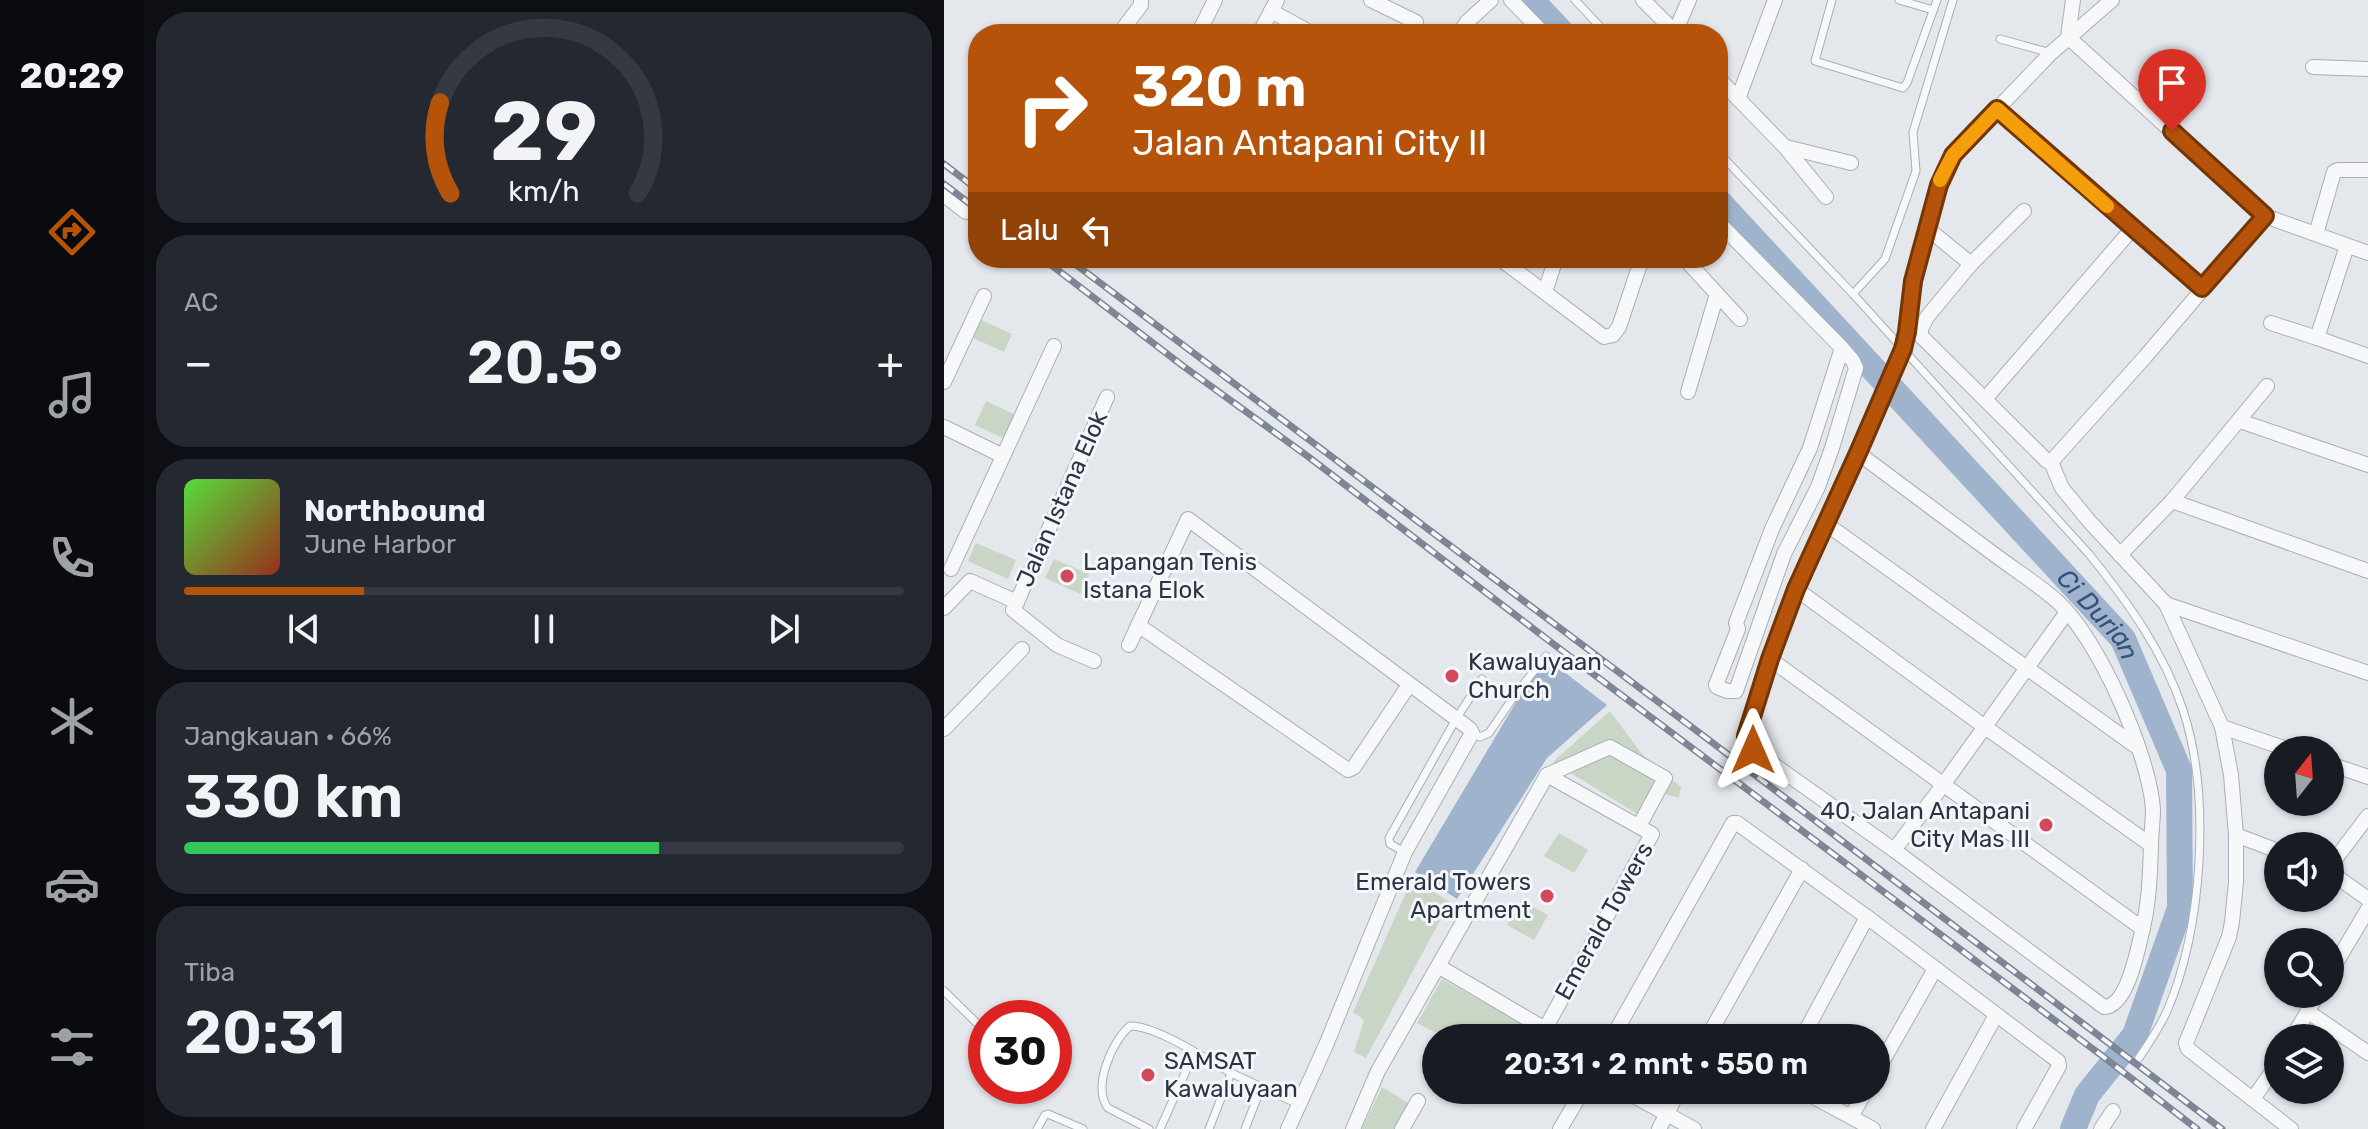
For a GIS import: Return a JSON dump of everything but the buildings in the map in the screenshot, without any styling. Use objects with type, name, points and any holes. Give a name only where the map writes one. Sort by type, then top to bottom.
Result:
[{"type":"street","points":[[1127,24],[1141,5],[1141,0]]},
{"type":"street","points":[[1203,24],[1215,0]]},
{"type":"street","points":[[1371,0],[1416,22]]},
{"type":"street","points":[[1469,17],[1491,0]]},
{"type":"street","points":[[1511,0],[1534,24]]},
{"type":"street","points":[[1643,0],[1667,24]]},
{"type":"street","points":[[1680,24],[1689,0]]},
{"type":"street","points":[[1738,99],[1775,0]]},
{"type":"street","points":[[2068,37],[2073,0]]},
{"type":"street","points":[[1858,453],[2058,602],[2114,685],[2137,747],[2153,810],[2150,886],[2143,929],[2133,968],[2124,990],[2113,1005],[2104,1007],[1894,850],[1753,750],[1747,744],[1746,736],[1796,589],[1903,349],[1913,281],[1939,185],[1953,155],[2051,53],[2112,0]]},
{"type":"street","points":[[1264,24],[1274,6],[1299,24]]},
{"type":"street","points":[[2068,37],[2265,216],[2368,253]]},
{"type":"street","points":[[2313,67],[2368,69]]},
{"type":"street","points":[[1728,88],[1785,147],[1826,197]]},
{"type":"street","points":[[1997,109],[2202,288]]},
{"type":"street","points":[[1785,147],[1851,163]]},
{"type":"street","points":[[2316,234],[2334,172],[2368,170]]},
{"type":"street","points":[[944,195],[966,212]]},
{"type":"street","points":[[2024,211],[1971,264],[1927,317],[1921,336],[2051,462],[2062,488],[2166,604],[2222,727],[2231,775],[2236,835],[2236,882],[2229,937],[2186,1043],[2188,1049],[2222,1077],[2291,1129]]},
{"type":"street","points":[[2051,462],[2265,216]]},
{"type":"street","points":[[1985,399],[2133,228]]},
{"type":"street","points":[[1928,229],[1971,264]]},
{"type":"street","points":[[1728,232],[1842,348],[1856,365],[1847,402],[1818,487],[1784,554],[1736,691],[1727,691],[1717,687],[1738,629],[1736,623],[1761,556],[1810,448],[1842,348]]},
{"type":"street","points":[[2317,338],[2347,246]]},
{"type":"street","points":[[1513,268],[1604,337],[1613,335],[1619,327],[1639,268]]},
{"type":"street","points":[[1545,292],[1553,268]]},
{"type":"street","points":[[1693,268],[1740,319]]},
{"type":"street","points":[[1688,392],[1717,294]]},
{"type":"street","points":[[944,382],[984,296]]},
{"type":"street","points":[[2271,323],[2368,356]]},
{"type":"street","points":[[951,569],[1054,346]]},
{"type":"street","points":[[2120,555],[2172,501],[2267,386]]},
{"type":"street","name":"Jalan Istana Elok","points":[[1094,661],[1057,645],[1013,610],[1107,397]]},
{"type":"street","points":[[2240,421],[2368,465]]},
{"type":"street","points":[[944,427],[1003,456]]},
{"type":"street","points":[[2172,501],[2368,571]]},
{"type":"street","points":[[1129,645],[1188,519],[1472,733],[1405,852],[1288,1129]]},
{"type":"street","points":[[1825,523],[2137,747]]},
{"type":"street","name":"Jalan Istana Elok","points":[[944,608],[970,581],[1017,602]]},
{"type":"street","points":[[1796,589],[2151,845]]},
{"type":"street","points":[[2166,604],[2368,673]]},
{"type":"street","points":[[1894,850],[2067,612]]},
{"type":"street","points":[[1138,625],[1348,770],[1354,767],[1409,685]]},
{"type":"street","points":[[944,729],[1022,649]]},
{"type":"street","points":[[1770,659],[2143,929]]},
{"type":"street","points":[[2222,727],[2264,741]]},
{"type":"street","points":[[1353,1129],[1378,1071],[1547,775],[1610,747],[1665,778],[1639,826]]},
{"type":"street","points":[[2344,769],[2368,777]]},
{"type":"street","name":"Emerald Towers","points":[[1438,966],[1545,1029],[1652,834],[1547,775]]},
{"type":"street","points":[[2344,849],[2368,816]]},
{"type":"street","points":[[1620,1024],[1733,823],[1737,823],[2059,1063],[2024,1129]]},
{"type":"street","points":[[2236,835],[2264,846]]},
{"type":"street","points":[[1715,1024],[1802,869]]},
{"type":"street","points":[[2344,880],[2368,899]]},
{"type":"street","points":[[2344,949],[2368,909]]},
{"type":"street","points":[[1810,1024],[1867,917]]},
{"type":"street","points":[[1890,1048],[1935,969]]},
{"type":"street","points":[[2300,1024],[2309,1008]]},
{"type":"street","points":[[2307,1011],[2368,1053]]},
{"type":"street","points":[[1933,1129],[1996,1015]]},
{"type":"street","points":[[2253,1099],[2264,1083]]},
{"type":"street","points":[[1402,1129],[1418,1101]]},
{"type":"street","points":[[1560,1129],[1575,1104]]},
{"type":"street","points":[[1649,1104],[1694,1129]]},
{"type":"street","points":[[1659,1129],[1672,1104]]},
{"type":"street","points":[[1827,1104],[1873,1129]]},
{"type":"street","points":[[1851,1117],[1858,1104]]},
{"type":"street","points":[[2101,1129],[2113,1111]]},
{"type":"lane","points":[[1575,0],[1598,24]]},
{"type":"lane","points":[[1832,0],[1815,61],[1903,88],[1937,0]]},
{"type":"lane","points":[[1899,0],[1933,10]]},
{"type":"lane","points":[[1853,294],[1885,259],[1916,171],[1913,132],[1953,0]]},
{"type":"lane","points":[[2000,39],[2051,53]]},
{"type":"lane","points":[[1728,163],[1853,294],[2108,577],[2148,634],[2183,709],[2194,750],[2199,817],[2194,908],[2173,996],[2166,1015],[2139,1058]]},
{"type":"lane","points":[[1472,733],[1480,737],[1489,733],[1546,656]]},
{"type":"lane","points":[[1405,852],[1390,844],[1389,838],[1482,679]]},
{"type":"lane","points":[[944,991],[968,1014]]},
{"type":"lane","points":[[1149,1129],[1108,1108],[1104,1102],[1102,1076],[1119,1039],[1130,1026],[1140,1026],[1161,1034],[1231,1073],[1298,1104]]},
{"type":"lane","points":[[1160,1129],[1194,1053]]},
{"type":"lane","points":[[1209,1129],[1231,1073]]},
{"type":"lane","points":[[1245,1129],[1261,1088]]},
{"type":"lane","points":[[1037,1129],[1048,1114],[1083,1129]]},
{"type":"green space","points":[[981,320],[1012,334],[1004,352],[973,338]]},
{"type":"green space","points":[[986,401],[1016,415],[1005,439],[975,425]]},
{"type":"green space","points":[[976,543],[1016,560],[1008,579],[968,561]]},
{"type":"green space","name":"Lapangan Tenis Istana Elok","points":[[1054,559],[1089,574],[1080,594],[1045,578]]},
{"type":"green space","points":[[1610,711],[1641,753],[1681,787],[1679,798],[1655,791],[1642,817],[1553,762]]},
{"type":"green space","points":[[1559,833],[1588,850],[1574,873],[1544,856]]},
{"type":"green space","points":[[1412,879],[1450,902],[1366,1058],[1354,1052],[1364,1020],[1353,1012]]},
{"type":"green space","points":[[1521,901],[1548,915],[1534,940],[1507,925]]},
{"type":"green space","points":[[1442,979],[1523,1024],[1422,1026],[1417,1023]]},
{"type":"green space","points":[[1382,1087],[1410,1104],[1397,1129],[1362,1129]]},
{"type":"water","points":[[1550,661],[1607,705],[1547,758],[1457,899],[1415,872],[1537,667],[1543,670]]},
{"type":"waterway","name":"Ci Durian","points":[[1531,0],[1554,24]]},
{"type":"waterway","name":"Ci Durian","points":[[1728,212],[2123,639],[2179,770],[2180,908],[2135,1035],[2087,1095],[2073,1129]]},
{"type":"railway","points":[[944,164],[968,182]]},
{"type":"railway","points":[[944,184],[968,202]]},
{"type":"railway","points":[[1055,268],[2197,1129]]},
{"type":"railway","points":[[1080,268],[2222,1129]]},
{"type":"slow traffic","points":[[1940,180],[1953,155],[1997,109],[2107,206]]},
{"type":"place","name":"Lapangan Tenis Istana Elok","points":[[1067,576]]},
{"type":"place","name":"Kawaluyaan Church","points":[[1452,676]]},
{"type":"place","name":"40, Jalan Antapani City Mas III","points":[[2046,825]]},
{"type":"place","name":"Emerald Towers Apartment","points":[[1547,896]]},
{"type":"place","name":"SAMSAT Kawaluyaan","points":[[1148,1075]]},
{"type":"route","points":[[1753,750],[1747,744],[1746,736],[1796,589],[1903,349],[1918,261],[1939,185],[1953,155],[1997,109],[2202,288],[2265,216],[2172,131]]}]
